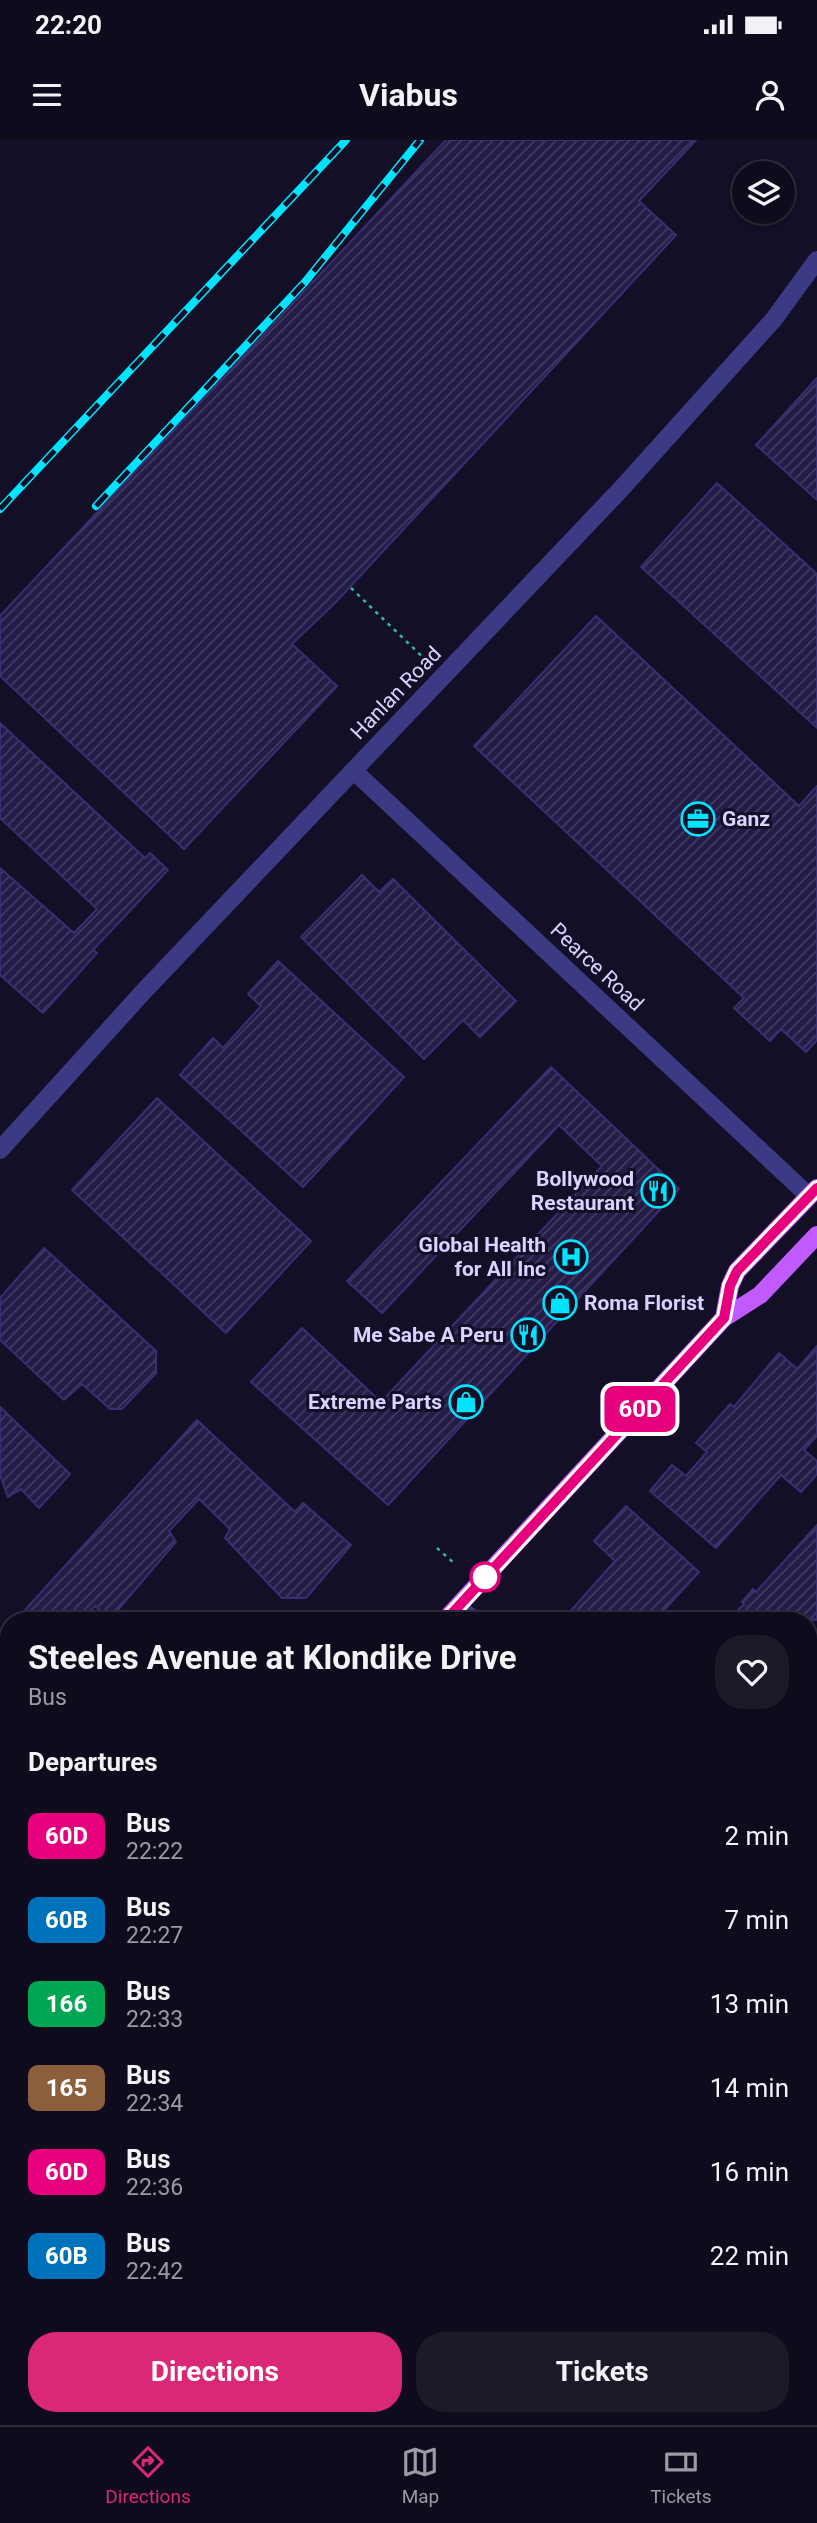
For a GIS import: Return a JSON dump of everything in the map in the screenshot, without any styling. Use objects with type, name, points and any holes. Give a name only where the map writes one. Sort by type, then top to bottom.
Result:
[{"type":"main road","points":[[724,1318],[730,1286],[737,1271],[814,1196]]},
{"type":"main road","points":[[453,1612],[724,1318],[760,1295],[817,1235]]},
{"type":"street","name":"Hanlan Road","points":[[0,1150],[153,982],[444,677],[758,336],[817,260]]},
{"type":"street","name":"Pearce Road","points":[[354,771],[814,1196]]},
{"type":"path","points":[[351,588],[444,677]]},
{"type":"path","points":[[437,1548],[454,1563]]},
{"type":"building","points":[[446,140],[696,140],[639,201],[676,235],[336,602],[292,644],[337,686],[184,849],[0,676],[0,616]]},
{"type":"building","points":[[817,378],[817,500],[756,445]]},
{"type":"building","points":[[717,483],[817,574],[817,728],[641,567]]},
{"type":"building","points":[[596,616],[799,806],[817,786],[817,1040],[806,1052],[781,1029],[770,1041],[734,1008],[744,998],[474,746]]},
{"type":"building","points":[[0,723],[145,858],[150,853],[168,870],[93,950],[97,953],[43,1013],[0,975],[0,868],[74,933],[97,909],[0,818]]},
{"type":"building","points":[[362,875],[379,892],[393,879],[516,1001],[480,1037],[463,1020],[424,1059],[301,937]]},
{"type":"building","points":[[278,961],[404,1077],[303,1187],[180,1075],[213,1038],[223,1048],[261,1006],[248,994]]},
{"type":"building","points":[[551,1067],[679,1189],[388,1505],[251,1382],[302,1328],[381,1402],[602,1166],[559,1125],[382,1313],[347,1281]]},
{"type":"building","points":[[157,1098],[311,1241],[226,1333],[72,1190]]},
{"type":"building","points":[[44,1248],[156,1351],[156,1373],[122,1409],[110,1409],[82,1384],[64,1400],[0,1340],[0,1298]]},
{"type":"building","points":[[817,1346],[817,1436],[804,1450],[817,1461],[817,1474],[801,1492],[781,1475],[716,1548],[650,1491],[672,1465],[686,1476],[707,1452],[696,1443],[730,1404],[734,1407],[779,1353],[797,1369]]},
{"type":"building","points":[[0,1407],[70,1474],[39,1508],[21,1489],[8,1497],[0,1475]]},
{"type":"building","points":[[197,1420],[295,1512],[303,1503],[351,1545],[306,1598],[282,1598],[225,1538],[230,1529],[199,1499],[169,1531],[176,1542],[116,1612],[102,1612],[95,1606],[89,1612],[23,1612]]},
{"type":"building","points":[[626,1506],[699,1572],[662,1612],[570,1612],[615,1561],[594,1541]]},
{"type":"building","points":[[817,1525],[817,1612],[736,1612],[753,1589],[756,1592]]},
{"type":"railway","points":[[0,509],[346,140]]},
{"type":"railway","points":[[96,506],[305,282],[420,140]]},
{"type":"bus line","name":"60D","points":[[453,1612],[724,1318],[730,1286],[737,1271],[817,1188]]},
{"type":"place","name":"Ganz","points":[[698,819]]},
{"type":"place","name":"Bollywood Restaurant","points":[[658,1191]]},
{"type":"place","name":"Global Health for All Inc","points":[[571,1257]]},
{"type":"place","name":"Roma Florist","points":[[560,1303]]},
{"type":"place","name":"Me Sabe A Peru","points":[[528,1335]]},
{"type":"place","name":"Extreme Parts","points":[[466,1402]]}]
